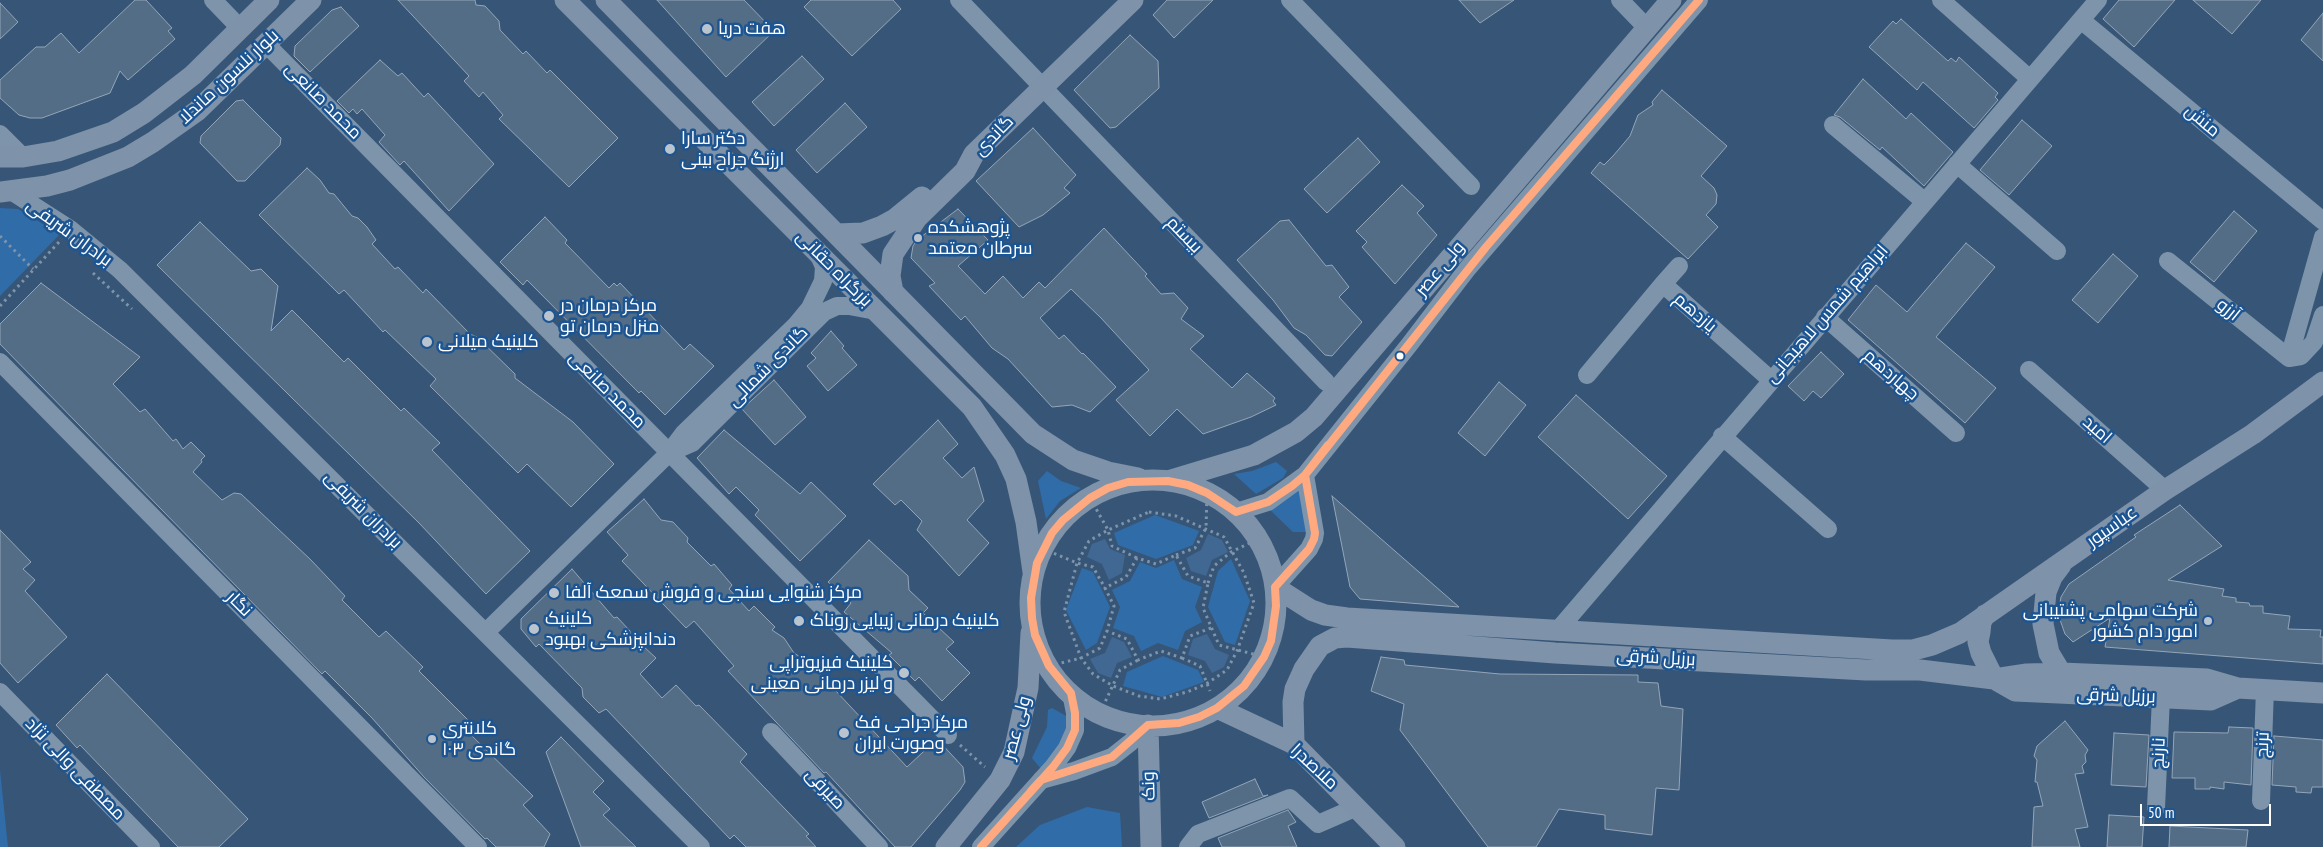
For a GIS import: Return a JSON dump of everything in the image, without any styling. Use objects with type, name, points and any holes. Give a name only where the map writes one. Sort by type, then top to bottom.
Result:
[{"type":"main road","name":"بلوار نلسون ماندلا","points":[[0,157],[23,157],[58,151],[113,132],[144,113],[193,75],[269,0]]},
{"type":"main road","name":"بلوار نلسون ماندلا","points":[[6,191],[70,180],[128,157],[197,111],[311,0]]},
{"type":"main road","name":"بزرگراه حقانی","points":[[565,0],[972,407],[1006,455],[1018,486],[1026,522],[1033,578]]},
{"type":"main road","name":"بزرگراه حقانی","points":[[606,0],[1033,434],[1073,460],[1108,472],[1158,480],[1207,493],[1236,512],[1258,540],[1266,553],[1275,588],[1275,623],[1264,657],[1244,686],[1218,708],[1199,717],[1179,723],[1148,725],[1119,720],[1100,713],[1071,693],[1049,666],[1035,635],[1032,618]]},
{"type":"main road","name":"گاندی","points":[[893,292],[890,266],[897,246],[917,218],[965,171],[974,154],[1133,0]]},
{"type":"main road","name":"ولی عصر","points":[[1033,578],[1043,548],[1063,520],[1090,498],[1108,488],[1128,482],[1158,480],[1254,455],[1296,432],[1314,417],[1671,0]]},
{"type":"main road","points":[[837,234],[863,233],[895,219],[957,164],[974,154]]},
{"type":"main road","name":"عباسپور","points":[[1892,650],[1912,650],[1932,645],[1960,633],[2165,490],[2228,451],[2323,382]]},
{"type":"main road","points":[[2061,674],[2049,653],[2046,642],[2044,610],[2046,592],[2052,577],[2068,558]]},
{"type":"main road","points":[[1032,618],[1033,578]]},
{"type":"main road","name":"برزیل شرقی","points":[[1275,588],[1311,610],[1325,615],[1357,619],[1892,650]]},
{"type":"main road","points":[[1985,615],[1981,622],[1978,642],[1986,665],[1994,679]]},
{"type":"main road","name":"ولی عصر","points":[[946,847],[1000,780],[1014,752],[1028,688],[1032,618]]},
{"type":"main road","name":"برزیل شرقی","points":[[1294,744],[1292,709],[1295,689],[1304,669],[1320,646],[1335,638],[1347,637],[1555,653],[1866,670],[1920,670],[1994,679],[2015,691],[2029,683],[2061,674],[2208,679],[2238,688],[2323,693]]},
{"type":"main road","points":[[1866,670],[1892,650],[1920,670]]},
{"type":"main road","name":"برزیل شرقی","points":[[2029,683],[2161,697],[2211,700],[2238,688]]},
{"type":"main road","name":"ملاصدرا","points":[[1218,708],[1294,744],[1395,847]]},
{"type":"main road","name":"ونک","points":[[1148,725],[1151,847]]},
{"type":"street","points":[[213,0],[240,28]]},
{"type":"street","name":"بیستم","points":[[959,0],[1326,382]]},
{"type":"street","points":[[1290,0],[1471,186]]},
{"type":"street","points":[[1620,0],[1647,28]]},
{"type":"street","points":[[1236,512],[1268,502],[1304,475],[1409,345],[1468,268],[1699,0]]},
{"type":"street","points":[[1941,0],[2030,79]]},
{"type":"street","name":"ابراهیم شمس لاهیجانی","points":[[1558,630],[1722,436],[2081,20],[2092,2]]},
{"type":"street","name":"منش","points":[[2081,20],[2323,221]]},
{"type":"street","name":"محمد صانعی","points":[[266,44],[948,735]]},
{"type":"street","points":[[1833,125],[1924,202]]},
{"type":"street","points":[[0,134],[23,157]]},
{"type":"street","points":[[1957,164],[2057,251]]},
{"type":"street","name":"برادران شریفی","points":[[6,191],[70,229],[127,277],[701,847]]},
{"type":"street","points":[[2323,237],[2288,358],[2301,356],[2311,347],[2323,316]]},
{"type":"street","name":"گاندی شمالی","points":[[486,632],[669,453],[684,432],[796,325],[810,308],[823,281],[824,267],[818,253]]},
{"type":"street","name":"آرزو","points":[[2168,261],[2288,358]]},
{"type":"street","points":[[1663,284],[1679,266]]},
{"type":"street","name":"یازدهم","points":[[1587,375],[1663,284],[1771,380]]},
{"type":"street","name":"گاندی شمالی","points":[[669,453],[692,443],[824,312],[837,306],[849,306],[876,311]]},
{"type":"street","name":"چهاردهم","points":[[1825,317],[1956,433]]},
{"type":"street","name":"نگار","points":[[0,362],[478,847]]},
{"type":"street","name":"امید","points":[[2028,370],[2165,490]]},
{"type":"street","points":[[1722,436],[1828,529]]},
{"type":"street","points":[[1275,588],[1309,549],[1316,533],[1304,475]]},
{"type":"street","name":"ترنج","points":[[2261,802],[2265,689]]},
{"type":"street","name":"مصطفی والی نژاد","points":[[0,692],[151,847]]},
{"type":"street","points":[[981,847],[1060,757],[1075,730],[1075,713],[1071,693]]},
{"type":"street","name":"نارنج","points":[[2156,808],[2161,697]]},
{"type":"street","points":[[1041,780],[1074,771],[1112,757],[1148,725]]},
{"type":"street","name":"صیرفی","points":[[770,732],[879,847]]},
{"type":"street","points":[[1188,847],[1198,834],[1290,798],[1318,824],[1357,807]]},
{"type":"path","points":[[0,306],[70,229]]},
{"type":"path","points":[[0,236],[33,270]]},
{"type":"path","points":[[1090,498],[1108,530],[1112,546],[1136,558],[1156,564],[1195,548],[1206,528],[1207,493]]},
{"type":"path","points":[[1150,512],[1176,516],[1224,537],[1244,573],[1254,603],[1237,651],[1227,670],[1206,684],[1187,692],[1160,699],[1139,696],[1114,686],[1093,674],[1081,658],[1064,612],[1077,563],[1089,541],[1108,530],[1150,512]]},
{"type":"path","points":[[1258,540],[1231,552],[1214,566],[1203,608],[1219,645],[1264,657]]},
{"type":"path","points":[[1043,548],[1077,563],[1093,567],[1114,606],[1100,648],[1081,658],[1049,666]]},
{"type":"path","points":[[1176,555],[1188,576],[1208,583]]},
{"type":"path","points":[[1105,588],[1126,577],[1136,558]]},
{"type":"path","points":[[1182,658],[1190,636],[1211,628]]},
{"type":"path","points":[[1107,631],[1127,639],[1138,660]]},
{"type":"path","points":[[1100,713],[1120,670],[1138,660],[1161,651],[1200,666],[1206,684],[1218,708]]},
{"type":"path","points":[[948,735],[1000,780]]},
{"type":"shaded area","points":[[0,208],[18,209],[60,234],[0,296]]},
{"type":"shaded area","points":[[1276,462],[1287,471],[1283,478],[1256,494],[1234,474],[1252,471]]},
{"type":"shaded area","points":[[1047,471],[1061,481],[1081,488],[1060,501],[1046,519],[1038,481]]},
{"type":"shaded area","points":[[1299,485],[1307,532],[1293,532],[1268,508]]},
{"type":"shaded area","points":[[1155,515],[1199,531],[1193,545],[1156,559],[1118,545],[1114,533]]},
{"type":"shaded area","points":[[1208,534],[1222,540],[1228,552],[1212,560],[1206,576],[1191,571],[1186,558],[1201,550]]},
{"type":"shaded area","points":[[1105,539],[1110,549],[1125,555],[1122,573],[1109,580],[1102,564],[1087,557],[1092,544]]},
{"type":"shaded area","points":[[1231,559],[1250,601],[1235,645],[1225,642],[1208,607],[1218,571]]},
{"type":"shaded area","points":[[1174,560],[1182,579],[1202,587],[1195,607],[1202,622],[1185,631],[1178,650],[1158,643],[1141,651],[1134,636],[1113,628],[1120,607],[1112,590],[1130,581],[1140,562],[1156,568]]},
{"type":"shaded area","points":[[1082,568],[1093,572],[1110,607],[1097,643],[1086,650],[1066,610]]},
{"type":"shaded area","points":[[1207,634],[1215,649],[1229,655],[1224,667],[1212,673],[1205,661],[1188,655],[1193,639]]},
{"type":"shaded area","points":[[1112,637],[1124,642],[1132,657],[1117,663],[1111,678],[1098,673],[1090,659],[1105,653]]},
{"type":"shaded area","points":[[1163,656],[1198,670],[1204,682],[1162,697],[1123,686],[1127,672]]},
{"type":"shaded area","points":[[1052,708],[1068,717],[1069,731],[1041,769],[1032,758],[1047,727],[1048,710]]},
{"type":"shaded area","points":[[0,770],[8,847],[0,847]]},
{"type":"shaded area","points":[[1087,807],[1120,813],[1122,847],[1016,847],[1040,825]]},
{"type":"building","points":[[135,0],[146,0],[172,28],[168,31],[175,39],[128,80],[120,71],[110,93],[42,118],[30,118],[19,115],[0,98],[0,80],[36,47],[45,47],[61,33],[79,53]]},
{"type":"building","points":[[398,0],[475,0],[476,5],[485,6],[499,21],[500,30],[523,54],[526,51],[547,73],[550,70],[618,138],[569,187],[499,119],[503,115],[483,92],[479,97],[464,81],[469,76]]},
{"type":"building","points":[[657,0],[744,0],[774,31],[726,77]]},
{"type":"building","points":[[811,0],[893,0],[901,9],[852,56],[804,7]]},
{"type":"building","points":[[1167,0],[1213,0],[1174,38],[1153,15]]},
{"type":"building","points":[[1459,0],[1514,0],[1480,23]]},
{"type":"building","points":[[2119,0],[2175,0],[2134,47],[2103,19]]},
{"type":"building","points":[[2193,0],[2261,0],[2232,34]]},
{"type":"building","points":[[0,3],[18,22],[0,39]]},
{"type":"building","points":[[341,7],[359,26],[310,72],[294,56],[295,46],[332,10]]},
{"type":"building","points":[[2323,13],[2323,61],[2301,40]]},
{"type":"building","points":[[1901,19],[1948,61],[1951,58],[1956,62],[1959,57],[1998,93],[1995,97],[1998,100],[1974,128],[1923,82],[1917,90],[1869,47],[1893,21],[1896,24]]},
{"type":"building","points":[[1130,35],[1158,61],[1159,88],[1116,127],[1110,128],[1074,90]]},
{"type":"building","points":[[802,56],[824,79],[774,126],[752,102]]},
{"type":"building","points":[[380,60],[398,76],[402,73],[424,97],[428,93],[494,164],[449,211],[404,161],[400,165],[379,142],[385,135],[362,109],[357,114],[353,109],[349,113],[337,101]]},
{"type":"building","points":[[1863,79],[1906,119],[1911,113],[1953,152],[1924,186],[1882,147],[1880,150],[1840,117],[1834,115]]},
{"type":"building","points":[[1662,90],[1727,146],[1701,176],[1714,188],[1717,195],[1716,204],[1706,215],[1718,227],[1688,259],[1591,173],[1600,162],[1604,165],[1613,156],[1630,136],[1638,115],[1653,105],[1652,102]]},
{"type":"building","points":[[243,100],[281,138],[280,145],[245,181],[237,181],[200,143],[201,136],[236,101]]},
{"type":"building","points":[[845,103],[867,127],[817,173],[796,150]]},
{"type":"building","points":[[2022,120],[2052,146],[2009,195],[1980,170]]},
{"type":"building","points":[[1033,128],[1076,175],[1064,188],[1070,193],[1043,215],[1019,227],[976,181]]},
{"type":"building","points":[[1358,138],[1380,162],[1327,213],[1304,189]]},
{"type":"building","points":[[307,168],[320,180],[329,193],[334,194],[352,216],[358,218],[367,227],[376,240],[372,244],[395,269],[398,267],[423,293],[426,289],[470,334],[477,337],[515,374],[515,378],[573,422],[614,464],[571,507],[527,464],[518,473],[430,386],[436,379],[385,330],[383,332],[344,290],[339,294],[259,215]]},
{"type":"building","points":[[1402,185],[1424,206],[1417,213],[1437,235],[1395,284],[1362,247],[1367,242],[1356,231]]},
{"type":"building","points":[[958,209],[988,240],[958,266],[985,294],[1003,276],[1023,298],[1039,282],[1045,288],[1104,228],[1147,274],[1145,276],[1161,294],[1174,293],[1188,308],[1181,319],[1204,336],[1190,349],[1232,388],[1247,373],[1275,398],[1273,401],[1276,405],[1251,417],[1203,434],[1177,409],[1150,436],[1116,400],[1149,370],[1071,289],[1040,318],[1059,339],[1064,335],[1116,387],[1090,412],[1072,405],[1052,407],[1008,359],[992,348],[965,316],[961,320],[929,286],[935,283],[911,258],[913,246],[917,240]]},
{"type":"building","points":[[2234,211],[2257,231],[2214,282],[2190,262]]},
{"type":"building","points":[[545,217],[567,240],[565,243],[609,288],[614,283],[617,286],[620,283],[684,350],[690,344],[714,366],[665,415],[641,391],[639,393],[527,280],[523,285],[500,262]]},
{"type":"building","points":[[1289,220],[1326,266],[1332,265],[1349,287],[1339,297],[1362,322],[1332,356],[1325,355],[1306,335],[1294,328],[1273,300],[1237,260],[1280,221]]},
{"type":"building","points":[[200,222],[251,271],[261,269],[278,286],[271,331],[292,310],[344,362],[348,358],[401,411],[404,408],[440,443],[432,450],[530,551],[486,594],[419,523],[157,265]]},
{"type":"building","points":[[1966,243],[1995,267],[1936,337],[1996,388],[1965,423],[1848,320],[1876,285],[1907,312]]},
{"type":"building","points":[[2113,254],[2138,276],[2098,323],[2072,300]]},
{"type":"building","points":[[41,283],[140,357],[113,384],[140,412],[145,409],[173,441],[176,439],[183,449],[191,442],[205,456],[193,472],[222,500],[234,493],[241,494],[311,560],[345,596],[342,600],[379,637],[386,631],[423,667],[419,671],[474,726],[468,732],[533,796],[523,805],[550,834],[544,847],[496,847],[487,838],[485,839],[424,777],[372,718],[325,671],[322,674],[0,344],[0,324]]},
{"type":"building","points":[[831,331],[844,346],[842,348],[857,365],[828,391],[807,366],[816,358],[811,353]]},
{"type":"building","points":[[1821,352],[1844,374],[1821,398],[1813,391],[1804,401],[1788,386]]},
{"type":"building","points":[[774,380],[806,417],[775,445],[742,409]]},
{"type":"building","points":[[1499,382],[1526,405],[1485,456],[1458,433]]},
{"type":"building","points":[[1576,395],[1667,476],[1628,519],[1538,437]]},
{"type":"building","points":[[938,420],[958,444],[943,458],[962,478],[974,467],[984,501],[967,520],[989,543],[959,576],[917,530],[922,521],[901,500],[895,505],[873,484]]},
{"type":"building","points":[[724,430],[800,494],[811,482],[846,516],[800,561],[755,515],[759,510],[736,487],[729,494],[697,458]]},
{"type":"building","points":[[1332,496],[1459,607],[1360,599],[1350,587]]},
{"type":"building","points":[[644,499],[661,520],[673,522],[688,538],[687,542],[711,566],[714,564],[732,585],[729,589],[749,611],[754,606],[775,627],[772,630],[784,638],[794,653],[805,660],[810,670],[820,674],[907,767],[937,739],[963,767],[965,782],[960,790],[911,847],[895,847],[826,772],[824,773],[728,671],[734,666],[694,621],[686,628],[622,561],[628,555],[607,532]]},
{"type":"building","points":[[2180,505],[2222,546],[2168,580],[2224,589],[2222,596],[2236,598],[2236,602],[2249,603],[2250,606],[2263,606],[2263,613],[2290,616],[2288,629],[2321,630],[2320,637],[2323,637],[2323,664],[2105,647],[2110,618],[2073,642],[2065,634],[2058,614],[2061,597],[2069,584],[2136,537],[2134,535]]},
{"type":"building","points":[[0,530],[31,562],[23,569],[35,580],[25,591],[67,637],[18,683],[0,663]]},
{"type":"building","points":[[869,540],[908,576],[909,590],[928,608],[923,613],[954,642],[946,649],[970,673],[942,701],[919,677],[915,681],[889,655],[892,653],[844,612],[851,603],[828,582]]},
{"type":"building","points":[[572,569],[614,618],[617,617],[630,631],[630,640],[643,646],[656,658],[640,674],[662,698],[676,685],[696,706],[699,705],[747,754],[740,762],[809,834],[806,836],[816,847],[746,847],[734,835],[730,839],[606,709],[599,713],[583,697],[582,688],[539,644],[536,647],[521,629],[521,619]]},
{"type":"building","points":[[1381,657],[1404,660],[1405,665],[1500,674],[1638,675],[1638,682],[1658,683],[1661,706],[1683,709],[1679,790],[1656,788],[1652,835],[1605,829],[1605,815],[1559,809],[1536,847],[1488,847],[1400,730],[1404,704],[1371,691]]},
{"type":"building","points":[[107,674],[248,819],[219,847],[178,847],[80,745],[77,748],[56,725]]},
{"type":"building","points":[[2065,721],[2088,750],[2085,755],[2086,762],[2082,766],[2084,773],[2075,774],[2088,827],[2075,829],[2080,847],[2032,847],[2034,807],[2043,806],[2037,782],[2035,782],[2037,760],[2034,756],[2037,746]]},
{"type":"building","points":[[2229,727],[2253,728],[2251,785],[2224,782],[2224,789],[2210,787],[2210,789],[2195,789],[2195,778],[2172,778],[2174,732],[2228,733]]},
{"type":"building","points":[[2114,733],[2149,735],[2146,787],[2111,785]]},
{"type":"building","points":[[2274,736],[2323,740],[2323,787],[2312,787],[2311,793],[2296,792],[2296,787],[2272,785]]},
{"type":"building","points":[[561,737],[604,781],[593,792],[610,809],[603,815],[636,847],[581,847],[546,752]]},
{"type":"building","points":[[1255,779],[1263,796],[1268,795],[1209,818],[1202,802]]},
{"type":"building","points":[[1288,810],[1296,822],[1288,826],[1297,847],[1222,847],[1218,838]]},
{"type":"building","points":[[2109,815],[2144,817],[2142,847],[2107,847]]},
{"type":"building","points":[[2170,826],[2248,830],[2246,847],[2169,847]]},
{"type":"transit line","points":[[981,847],[1053,767],[1067,748],[1075,730],[1075,713],[1071,693],[1049,666],[1035,635],[1032,618],[1031,598],[1037,563],[1052,533],[1063,520],[1090,498],[1108,488],[1128,482],[1168,481],[1188,485],[1207,493],[1236,512],[1268,502],[1292,486],[1305,475],[1486,247],[1699,0]]},
{"type":"transit line","points":[[1031,791],[1041,780],[1112,757],[1148,725],[1179,723],[1199,717],[1217,708],[1244,686],[1264,657],[1271,641],[1276,606],[1275,587],[1309,549],[1314,539],[1315,533],[1305,475],[1328,445]]},
{"type":"place","name":"هفت دریا","points":[[707,29]]},
{"type":"place","name":"دکتر سارا ارژنگ جراح بینی","points":[[670,149]]},
{"type":"place","name":"پژوهشکده سرطان معتمد","points":[[918,238]]},
{"type":"place","name":"مرکز درمان در منزل درمان تو","points":[[549,316]]},
{"type":"place","name":"کلینیک میلانی","points":[[427,342]]},
{"type":"place","name":"مرکز شنوایی سنجی و فروش سمعک آلفا","points":[[554,593]]},
{"type":"place","name":"کلینیک درمانی زیبایی روناک","points":[[799,621]]},
{"type":"place","name":"شركت سهامى پشتيبانى امور دام كشور","points":[[2208,621]]},
{"type":"place","name":"کلینیک دندانپزشکی بهبود","points":[[534,629]]},
{"type":"place","name":"کلینیک فیزیوتراپی و لیزر درمانی معینی","points":[[904,673]]},
{"type":"place","name":"مرکز جراحی فک وصورت ایران","points":[[844,733]]},
{"type":"place","name":"کلانتری ۱۰۳ گاندی","points":[[432,739]]}]
